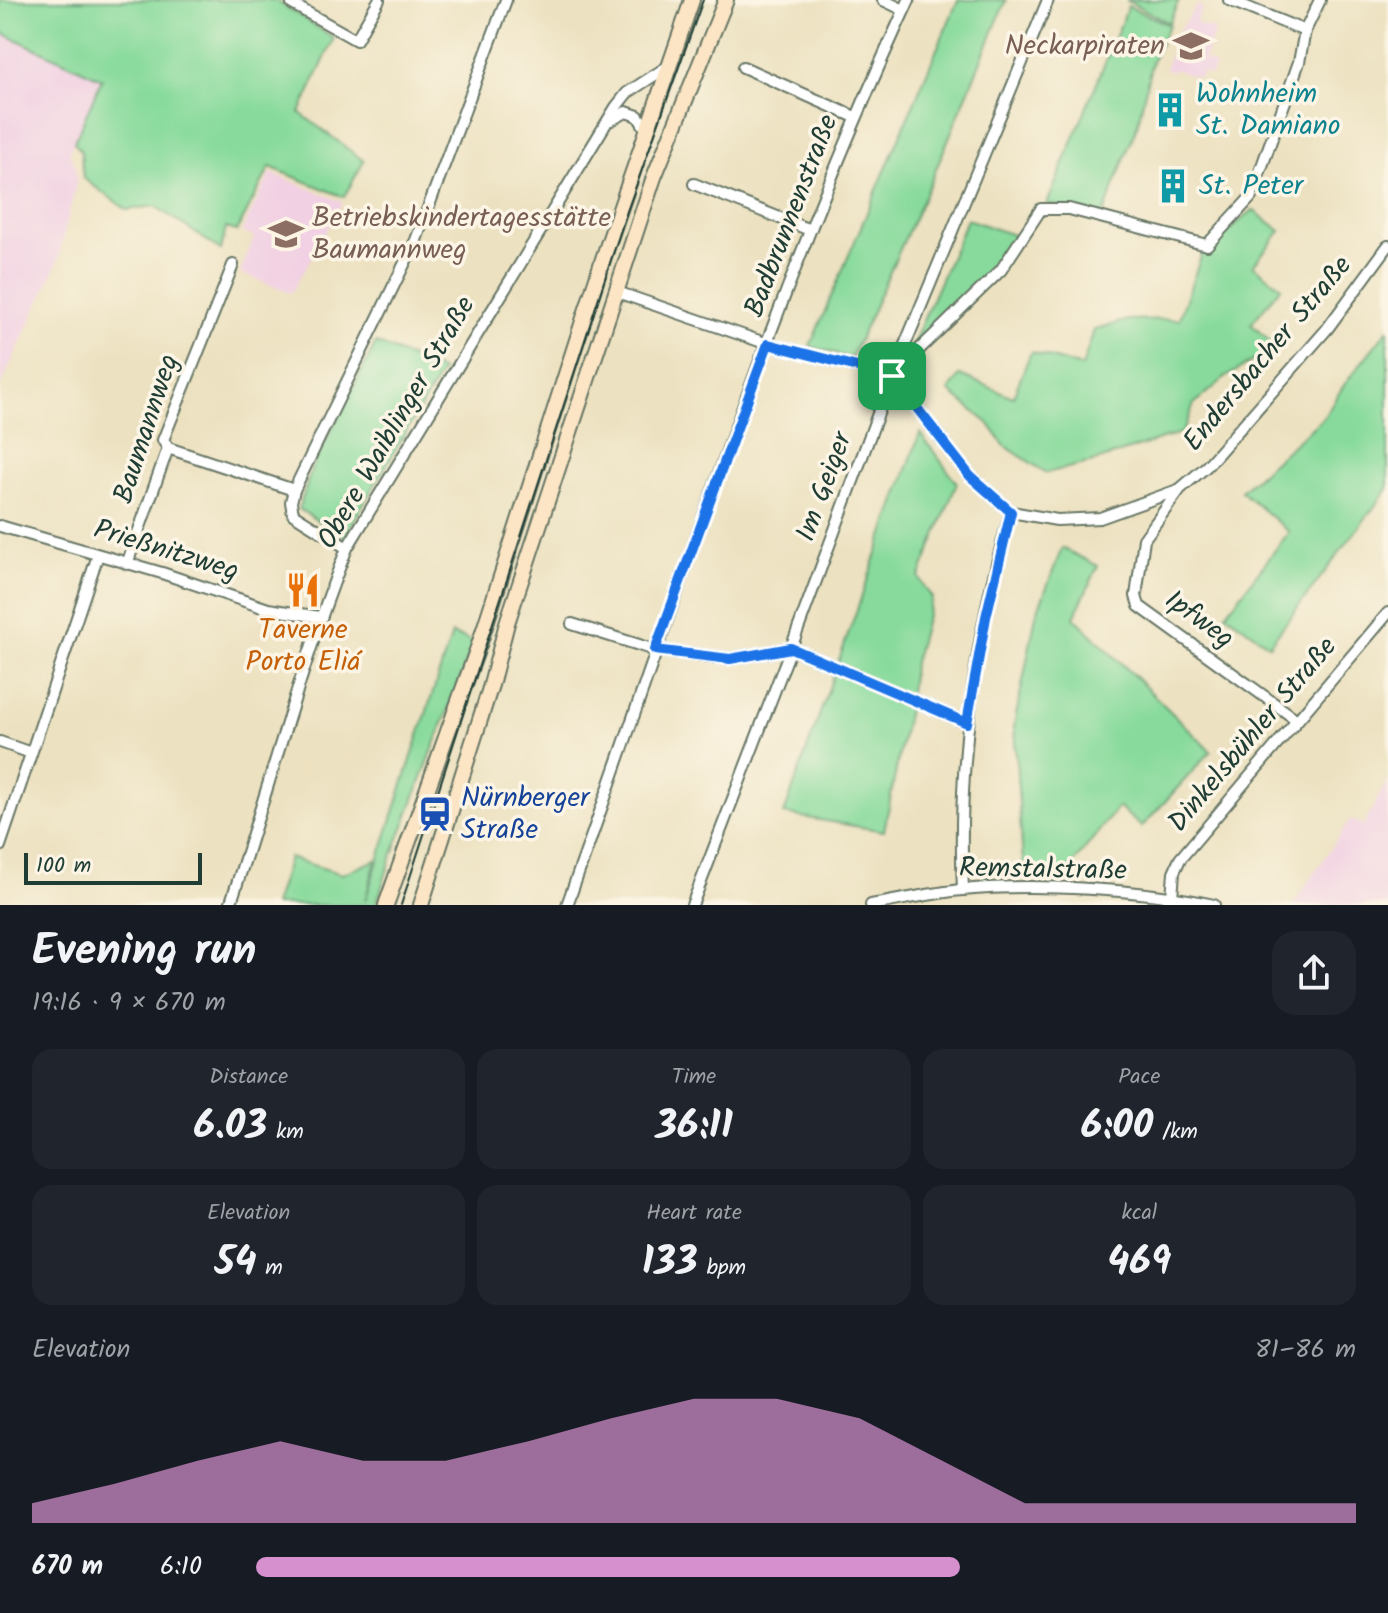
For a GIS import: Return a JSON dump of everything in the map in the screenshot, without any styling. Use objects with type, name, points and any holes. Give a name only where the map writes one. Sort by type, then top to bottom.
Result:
[{"type":"main road","points":[[386,905],[480,642],[646,129],[692,0]]},
{"type":"main road","points":[[421,905],[491,685],[507,623],[661,158],[726,0]]},
{"type":"street","points":[[291,0],[292,4],[356,40],[379,0]]},
{"type":"street","points":[[347,548],[293,514],[291,502],[294,490],[416,240],[506,0]]},
{"type":"street","points":[[883,0],[907,5]]},
{"type":"street","name":"Im Geiger","points":[[692,905],[892,376],[1048,0]]},
{"type":"street","points":[[1229,0],[1305,31]]},
{"type":"street","points":[[892,376],[1001,270],[1041,209],[1069,209],[1207,245],[1251,197],[1299,62],[1305,31],[1320,0]]},
{"type":"street","name":"Badbrunnenstraße","points":[[567,905],[655,650],[810,230],[855,117],[907,5]]},
{"type":"street","name":"Obere Waiblinger Straße","points":[[230,905],[320,617],[347,548],[606,124],[627,93],[667,67]]},
{"type":"street","points":[[743,67],[855,117]]},
{"type":"street","points":[[606,124],[626,112],[638,116],[646,129]]},
{"type":"street","points":[[694,184],[810,230]]},
{"type":"street","name":"Endersbacher Straße","points":[[1180,489],[1207,466],[1327,329],[1388,246]]},
{"type":"street","name":"Baumannweg","points":[[127,564],[168,448],[163,440],[233,265]]},
{"type":"street","points":[[617,292],[768,344],[892,376],[970,476],[1011,512],[1057,520],[1100,518],[1180,489]]},
{"type":"street","points":[[168,448],[294,490]]},
{"type":"street","name":"Ipfweg","points":[[1180,489],[1144,539],[1136,596],[1139,606],[1297,720]]},
{"type":"street","points":[[963,890],[967,723],[986,617],[1011,512]]},
{"type":"street","name":"Prießnitzweg","points":[[0,526],[162,573],[268,609],[320,617]]},
{"type":"street","points":[[0,846],[98,555]]},
{"type":"street","name":"Dinkelsbühler Straße","points":[[1172,897],[1174,872],[1180,859],[1388,613]]},
{"type":"street","points":[[572,624],[655,650],[730,659],[791,648],[967,723]]},
{"type":"street","points":[[0,742],[31,753]]},
{"type":"street","name":"Remstalstraße","points":[[871,905],[963,890],[1054,889],[1136,900],[1172,897],[1214,905]]},
{"type":"shaded area","name":"Neckarpiraten","points":[[1197,5],[1203,7],[1196,23],[1215,30],[1204,60],[1215,65],[1211,75],[1202,72],[1199,78],[1165,69],[1178,32]]},
{"type":"shaded area","points":[[0,32],[103,79],[69,152],[76,167],[77,180],[57,264],[0,387]]},
{"type":"shaded area","name":"Betriebskindertagesstätte Baumannweg","points":[[271,173],[343,202],[291,293],[240,273],[254,237],[241,232]]},
{"type":"shaded area","points":[[1388,779],[1388,905],[1293,905],[1350,820],[1364,825]]},
{"type":"green space","points":[[0,0],[275,0],[334,38],[300,113],[364,161],[344,197],[270,167],[237,231],[226,228],[221,250],[155,206],[127,210],[83,178],[81,151],[74,142],[102,79],[0,32]]},
{"type":"green space","points":[[958,0],[1006,0],[934,174],[851,358],[810,346]]},
{"type":"green space","points":[[1126,0],[1179,0],[1169,23]]},
{"type":"green space","points":[[1128,6],[1169,25],[1152,61],[1138,123],[1103,216],[1047,204]]},
{"type":"green space","points":[[1253,210],[1281,231],[1253,265],[1281,287],[1251,324],[1276,347],[1226,377],[1194,404],[1183,432],[1093,462],[1046,473],[1004,445],[988,423],[949,391],[960,375],[1013,397],[1031,352],[1082,367],[1094,330],[1128,320],[1179,319],[1202,254]]},
{"type":"green space","points":[[967,219],[1016,236],[994,269],[908,355]]},
{"type":"green space","points":[[1388,329],[1388,489],[1269,645],[1226,614],[1289,532],[1241,491],[1324,417],[1344,385]]},
{"type":"green space","points":[[376,343],[442,371],[344,537],[299,509],[312,468]]},
{"type":"green space","points":[[920,433],[957,483],[919,578],[932,598],[913,666],[908,709],[884,831],[784,814]]},
{"type":"green space","points":[[1062,548],[1098,566],[1074,617],[1211,751],[1142,827],[1118,807],[1061,879],[1024,879],[1014,726],[1036,615]]},
{"type":"green space","points":[[452,634],[474,642],[376,905],[274,905],[289,858],[342,874],[376,860],[365,901]]},
{"type":"tram line","points":[[401,905],[627,211],[703,0]]},
{"type":"place","name":"Neckarpiraten","points":[[1191,46]]},
{"type":"place","name":"Wohnheim St. Damiano","points":[[1170,110]]},
{"type":"place","name":"St. Peter","points":[[1173,186]]},
{"type":"place","name":"Betriebskindertagesstätte Baumannweg","points":[[286,234]]},
{"type":"place","name":"Taverne Porto Eliá","points":[[303,590]]},
{"type":"place","name":"Nürnberger Straße","points":[[435,814]]},
{"type":"route","points":[[768,344],[892,376],[970,476],[1011,512],[986,617],[967,723],[791,648],[730,659],[655,650],[768,344]]}]
